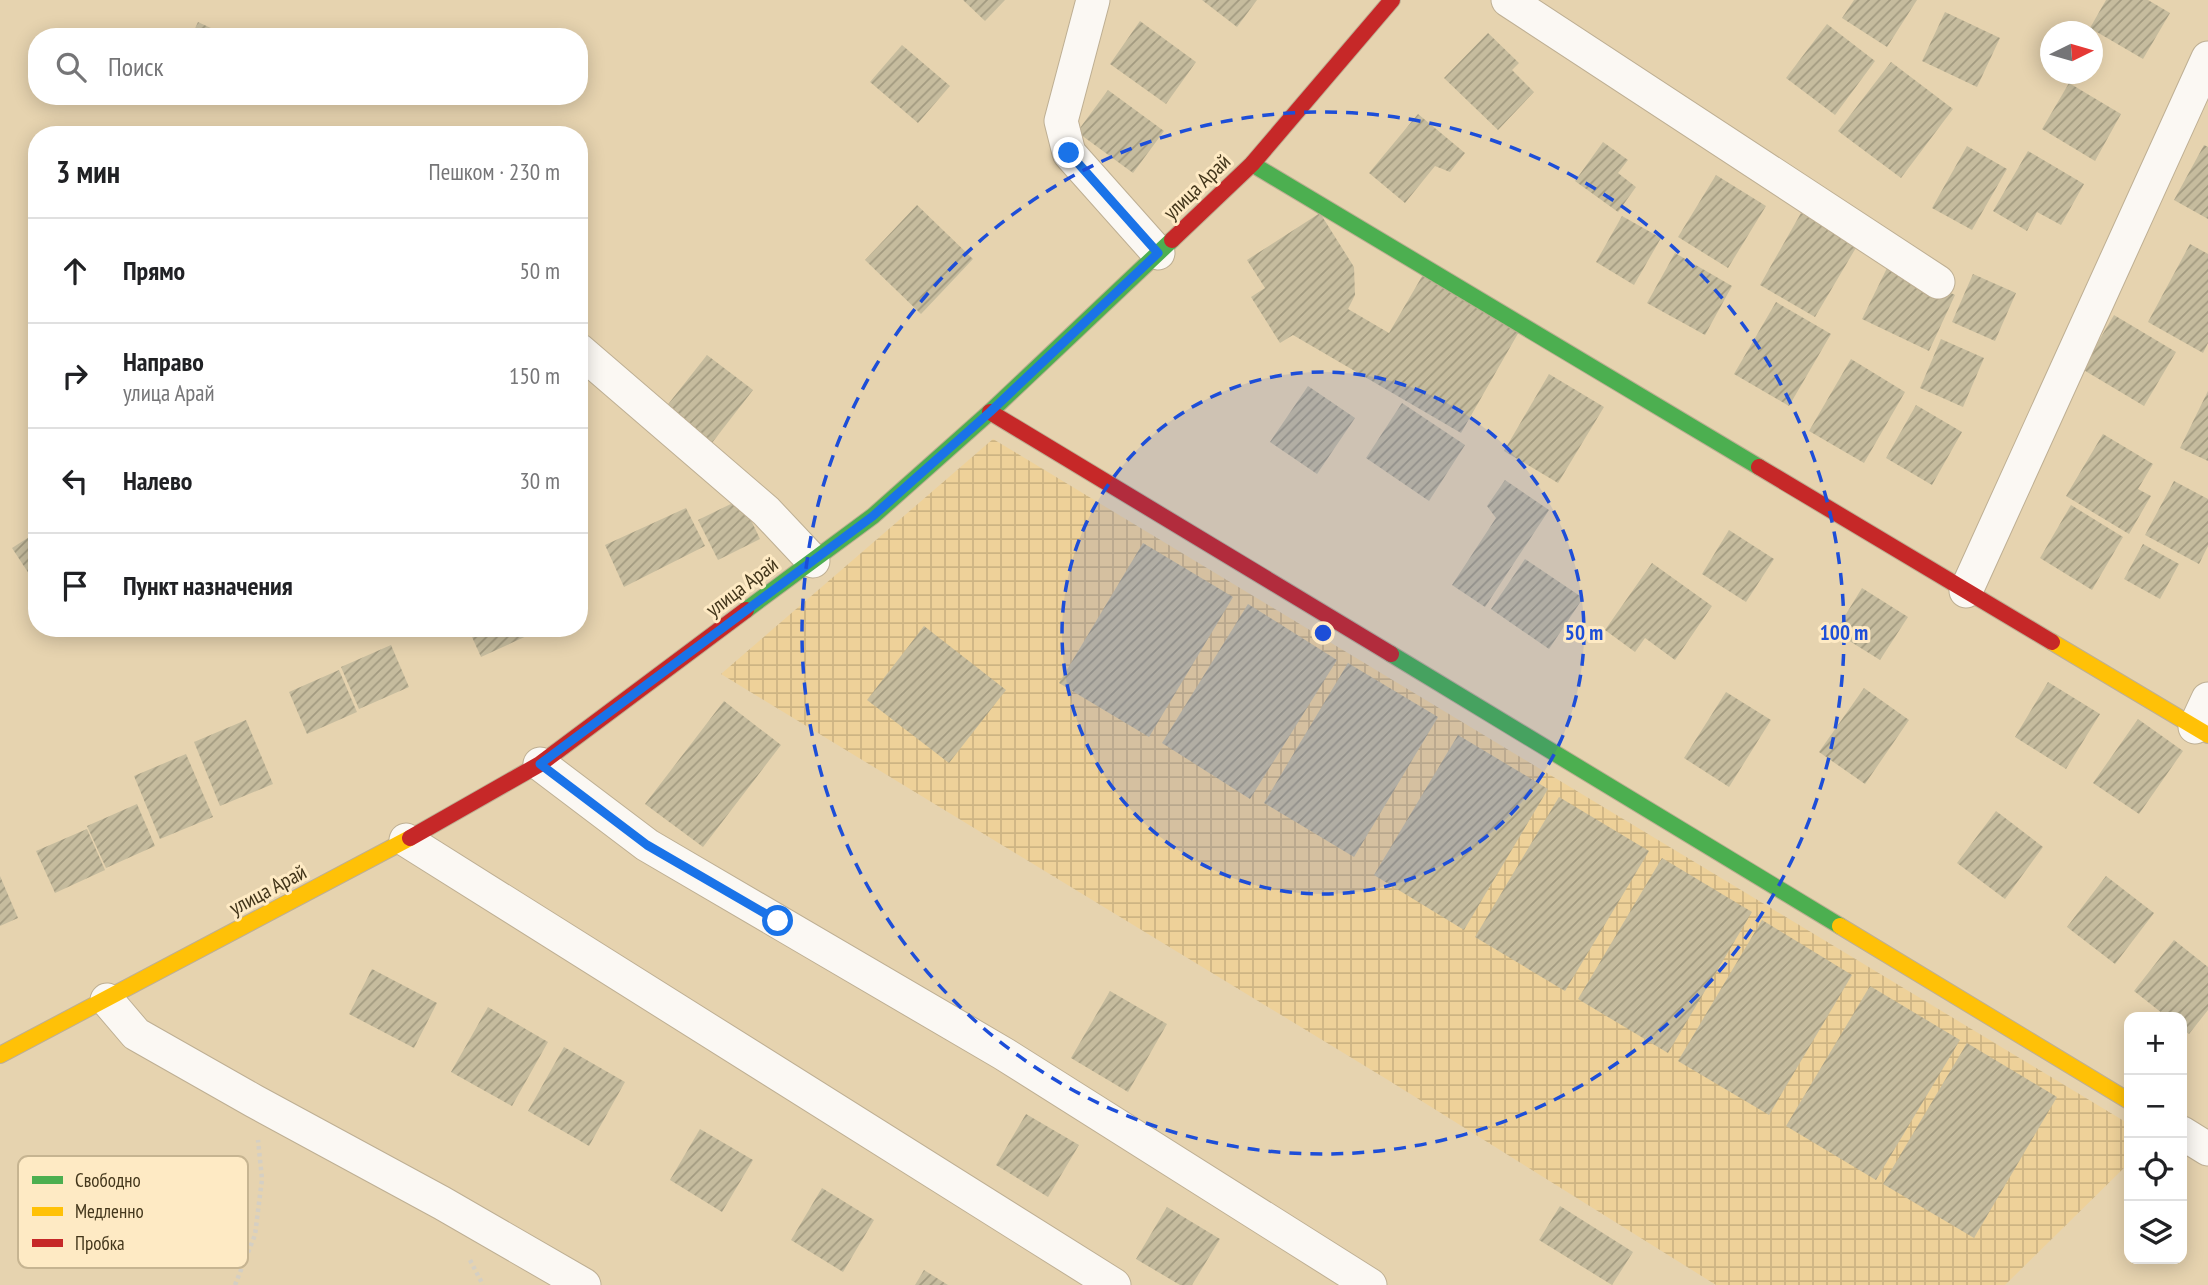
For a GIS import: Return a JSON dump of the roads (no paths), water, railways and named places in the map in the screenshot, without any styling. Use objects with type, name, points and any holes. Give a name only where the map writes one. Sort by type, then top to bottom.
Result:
[{"type":"street","points":[[1093,0],[1061,121],[1069,153],[1158,253]]},
{"type":"street","name":"улица Арай","points":[[0,1055],[406,840],[540,764],[873,516],[990,412],[1252,164],[1392,0]]},
{"type":"street","points":[[1508,0],[1938,282]]},
{"type":"street","points":[[1966,591],[2208,58]]},
{"type":"street","points":[[1252,164],[1966,591],[2204,720]]},
{"type":"street","points":[[588,358],[766,511],[813,561]]},
{"type":"street","points":[[990,412],[2124,1098]]},
{"type":"street","points":[[540,764],[647,845],[1004,1054],[1370,1285]]},
{"type":"street","points":[[406,840],[1114,1285]]},
{"type":"street","points":[[107,1000],[136,1034],[442,1203],[584,1285]]},
{"type":"street","points":[[2187,1136],[2208,1149]]}]
